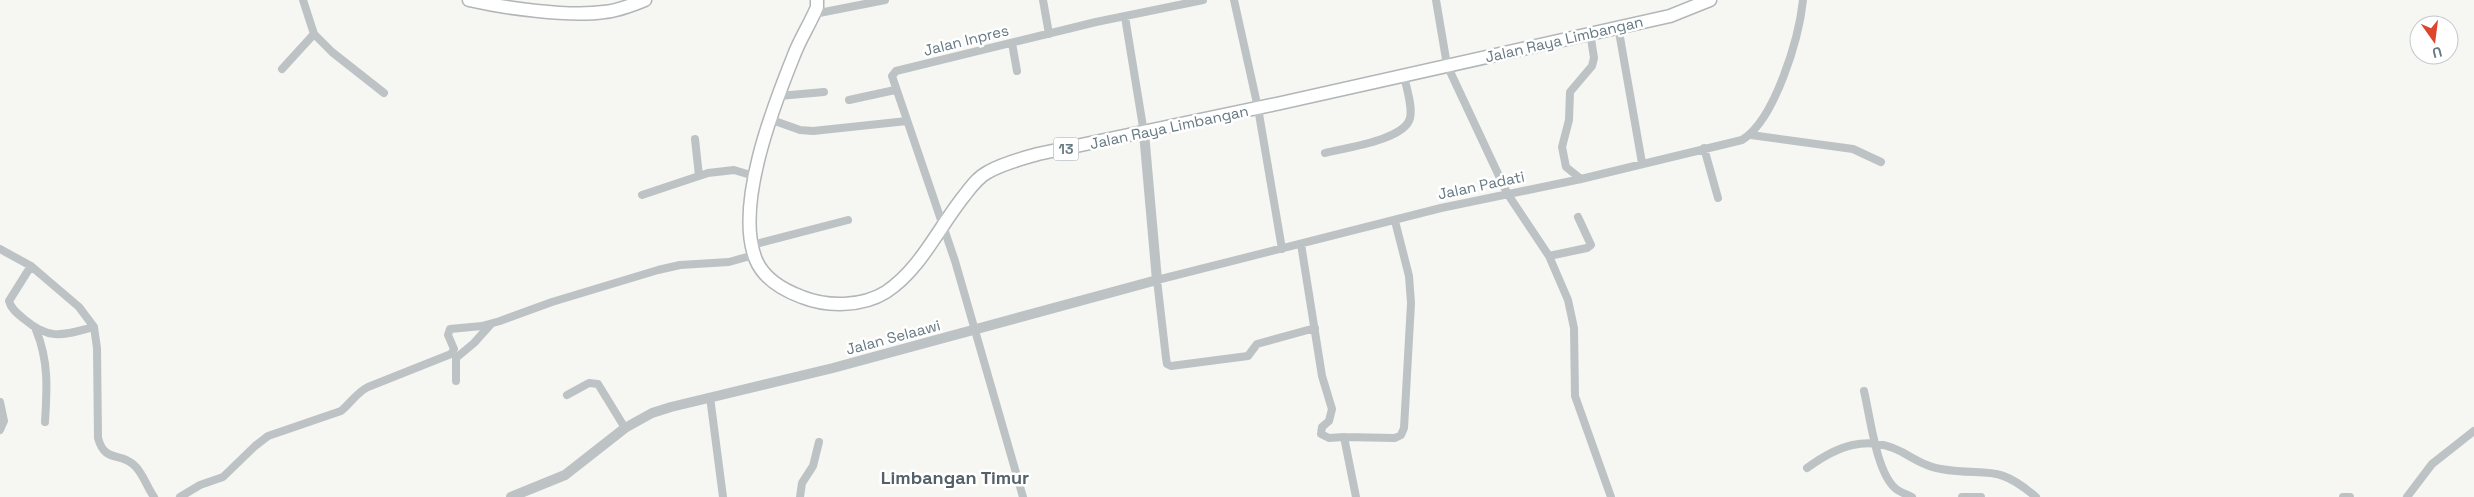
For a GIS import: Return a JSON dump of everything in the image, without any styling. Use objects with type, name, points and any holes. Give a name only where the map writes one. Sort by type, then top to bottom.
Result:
[{"type":"highway","points":[[469,0],[514,8],[588,14],[617,10],[645,0]]},
{"type":"highway","name":"Jalan Raya Limbangan","points":[[817,0],[814,14],[794,56],[772,120],[754,176],[748,213],[753,250],[762,270],[772,281],[791,293],[824,304],[869,300],[887,291],[908,271],[976,182],[987,172],[1005,164],[1038,154],[1258,108],[1684,12],[1710,0]]},
{"type":"street","points":[[303,0],[314,34],[332,52],[384,93]]},
{"type":"street","points":[[814,14],[885,0]]},
{"type":"street","points":[[1043,0],[1049,34]]},
{"type":"street","name":"Jalan Inpres","points":[[895,90],[892,76],[896,71],[1125,17],[1166,4],[1203,0]]},
{"type":"street","points":[[1234,0],[1258,108],[1282,249]]},
{"type":"street","points":[[1436,0],[1447,65],[1508,193],[1549,256],[1562,284],[1574,328],[1574,384],[1576,402],[1611,497]]},
{"type":"street","points":[[1803,0],[1797,33],[1773,100],[1751,135],[1853,149],[1881,162]]},
{"type":"street","points":[[1125,17],[1144,133],[1157,280],[1167,364],[1175,366],[1248,356],[1258,344],[1315,328]]},
{"type":"street","points":[[1618,26],[1642,163]]},
{"type":"street","points":[[1581,179],[1566,167],[1562,147],[1569,120],[1570,92],[1592,66],[1594,58],[1590,32]]},
{"type":"street","points":[[282,69],[314,34]]},
{"type":"street","points":[[1012,43],[1018,71]]},
{"type":"street","points":[[1325,153],[1382,139],[1398,132],[1408,124],[1410,113],[1404,75]]},
{"type":"street","points":[[849,100],[895,90],[943,224],[1023,497]]},
{"type":"street","points":[[780,96],[824,92]]},
{"type":"street","points":[[772,120],[800,130],[814,131],[907,121]]},
{"type":"street","name":"Jalan Padati","points":[[1157,280],[1508,193],[1581,179],[1704,148],[1730,144],[1751,135]]},
{"type":"street","points":[[695,139],[699,176]]},
{"type":"street","points":[[1704,148],[1718,198]]},
{"type":"street","points":[[642,195],[699,176],[734,170],[754,176]]},
{"type":"street","points":[[1549,256],[1586,248],[1591,245],[1578,217]]},
{"type":"street","points":[[180,497],[200,485],[223,478],[254,446],[268,436],[341,411],[359,392],[368,387],[451,354],[454,348],[448,335],[450,329],[491,324],[552,302],[658,270],[680,265],[729,262],[753,250],[848,220]]},
{"type":"street","points":[[1300,244],[1322,376],[1332,408],[1329,421],[1322,427],[1321,434],[1329,438],[1395,438],[1403,432],[1411,303],[1409,276],[1396,221]]},
{"type":"street","points":[[0,249],[32,266],[79,306],[94,327],[97,348],[98,438],[101,448],[108,455],[124,459],[134,465],[143,476],[146,486],[154,497]]},
{"type":"street","points":[[9,301],[32,266]]},
{"type":"street","name":"Jalan Selaawi","points":[[511,497],[565,475],[625,428],[652,413],[710,397],[834,368],[1157,280]]},
{"type":"street","points":[[0,297],[9,301],[12,308],[36,330],[44,349],[47,365],[45,422]]},
{"type":"street","points":[[456,382],[456,358],[474,343],[491,324]]},
{"type":"street","points":[[36,330],[61,334],[94,327]]},
{"type":"street","points":[[567,395],[589,383],[598,384],[625,428]]},
{"type":"street","points":[[1864,391],[1887,478],[1894,488],[1912,497]]},
{"type":"street","points":[[710,397],[723,497]]},
{"type":"street","points":[[0,402],[4,421],[0,430]]},
{"type":"street","points":[[2407,497],[2432,464],[2474,431]]},
{"type":"street","points":[[1344,438],[1356,497]]},
{"type":"street","points":[[800,497],[800,488],[813,466],[819,442]]},
{"type":"street","points":[[1807,468],[1841,448],[1876,442],[1889,446],[1940,470],[1991,472],[2009,477],[2036,497]]},
{"type":"street","points":[[1962,497],[1982,497]]},
{"type":"street","points":[[2342,497],[2350,497]]},
{"type":"district","name":"Limbangan Timur","points":[[955,477]]}]
